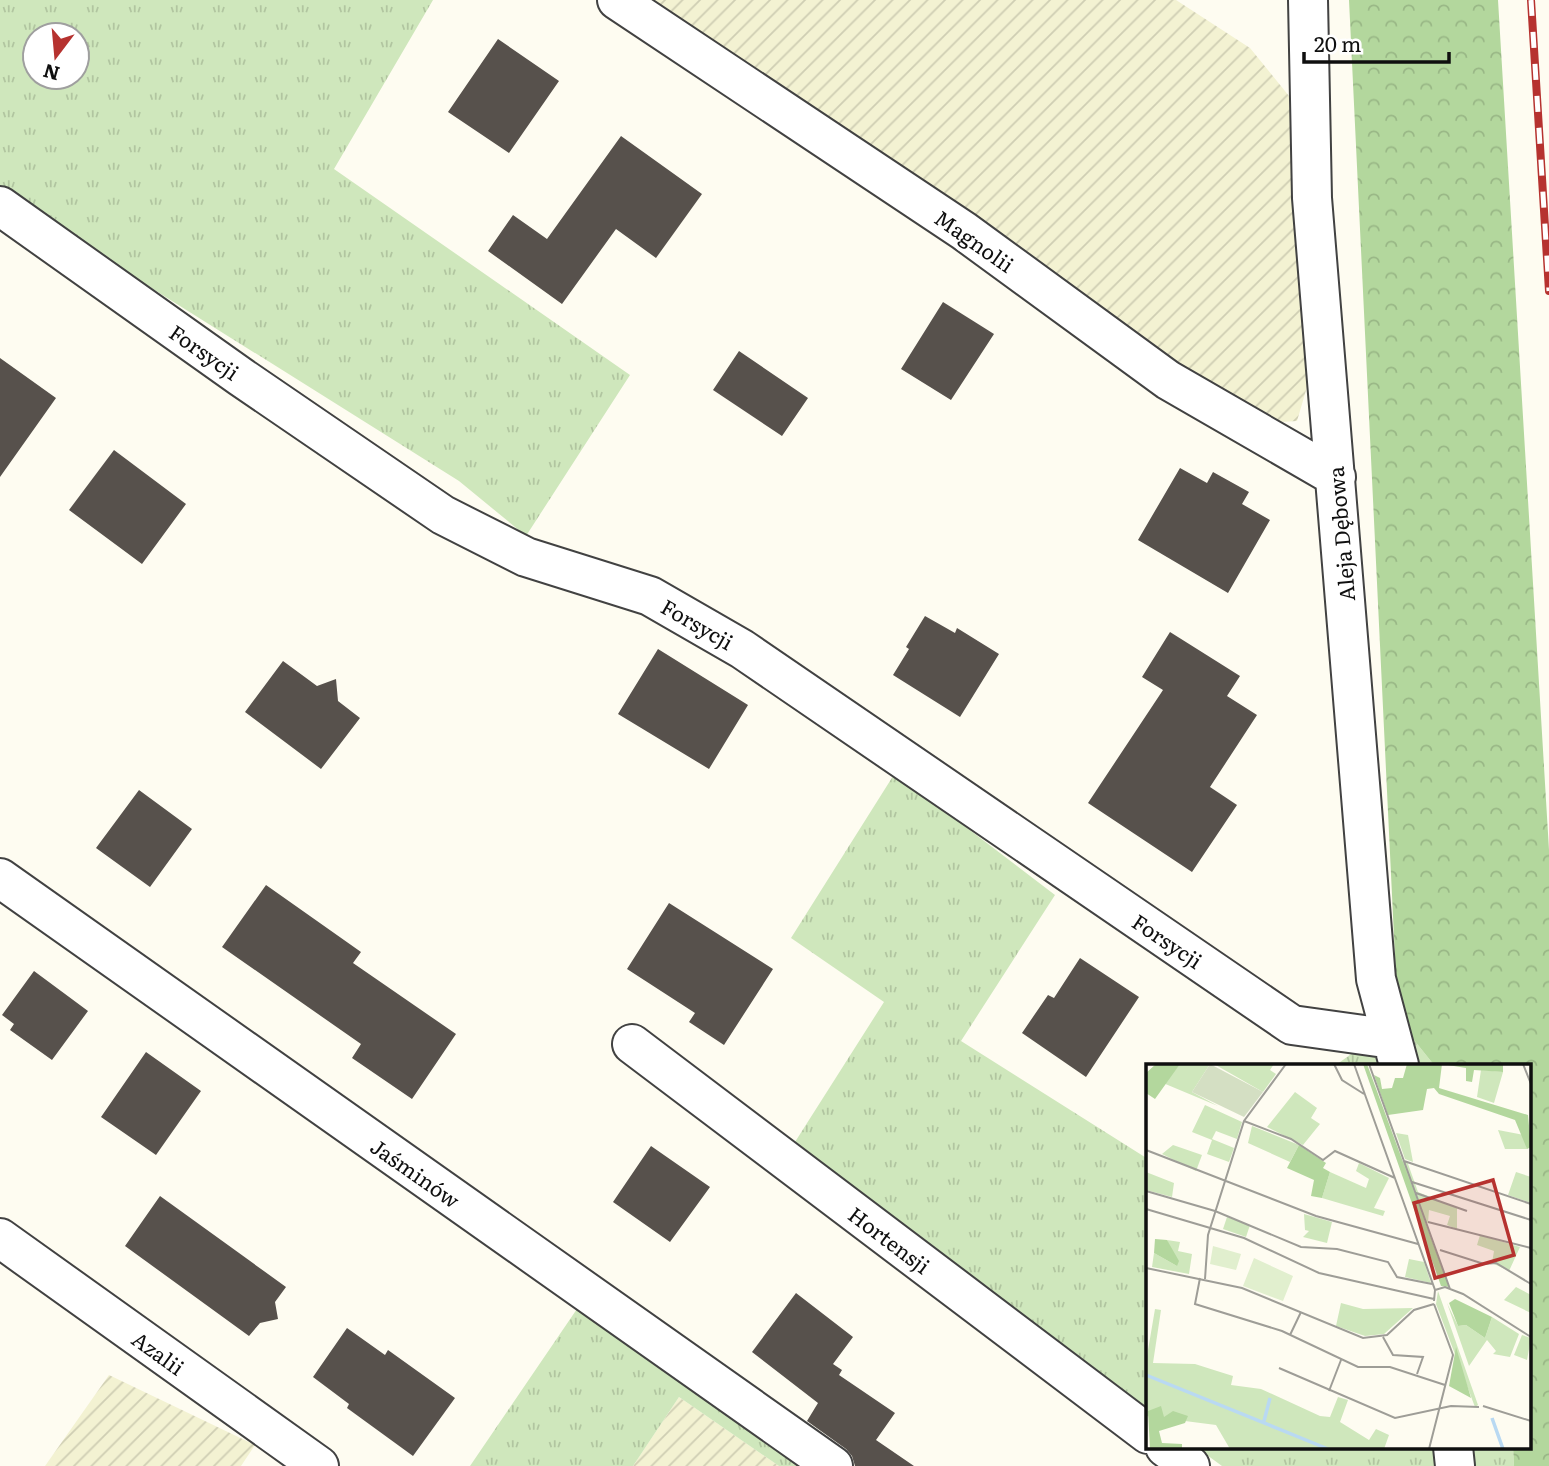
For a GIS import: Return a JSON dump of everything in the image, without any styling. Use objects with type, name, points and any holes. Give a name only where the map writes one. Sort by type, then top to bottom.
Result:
[{"type":"street","name":"Magnolii","points":[[617,0],[964,231],[1168,380],[1336,477]]},
{"type":"street","name":"Aleja Dębowa","points":[[1308,0],[1311,198],[1376,979],[1395,1052]]},
{"type":"street","name":"Forsycji","points":[[0,206],[241,377],[443,515],[526,556],[650,596],[742,649],[1292,1025],[1395,1052]]},
{"type":"street","name":"Jaśminów","points":[[0,878],[833,1466]]},
{"type":"street","name":"Hortensji","points":[[632,1044],[1146,1432]]},
{"type":"street","name":"Azalii","points":[[0,1238],[319,1466]]},
{"type":"street","points":[[1166,1448],[1190,1466]]},
{"type":"street","points":[[1453,1448],[1455,1466]]},
{"type":"green space","points":[[0,0],[433,0],[334,169],[630,375],[526,536],[459,481],[0,193]]},
{"type":"green space","points":[[645,0],[1176,0],[1250,48],[1289,96],[1307,387],[1297,421],[1266,423]]},
{"type":"green space","points":[[1349,0],[1498,0],[1549,850],[1549,1466],[1514,1466],[1513,1448],[1532,1448],[1532,1064],[1433,1064],[1398,1020]]},
{"type":"green space","points":[[895,773],[1055,895],[961,1041],[1146,1158],[1146,1408],[795,1142],[884,1002],[791,938]]},
{"type":"green space","points":[[1398,1020],[1433,1064],[1337,1064]]},
{"type":"green space","points":[[579,1306],[808,1466],[779,1466],[679,1397],[633,1466],[470,1466]]},
{"type":"green space","points":[[109,1375],[255,1445],[241,1466],[45,1466]]},
{"type":"green space","points":[[679,1397],[779,1466],[633,1466]]},
{"type":"green space","points":[[1197,1448],[1513,1448],[1514,1466],[1222,1466]]},
{"type":"building","points":[[498,39],[559,81],[509,153],[448,112]]},
{"type":"building","points":[[621,136],[702,194],[656,258],[616,229],[562,304],[488,251],[513,215],[547,239]]},
{"type":"building","points":[[943,302],[994,334],[951,400],[901,369]]},
{"type":"building","points":[[739,351],[808,398],[782,436],[713,390]]},
{"type":"building","points":[[0,358],[56,398],[0,477]]},
{"type":"building","points":[[114,450],[186,504],[142,564],[69,510]]},
{"type":"building","points":[[1180,468],[1207,483],[1213,472],[1249,492],[1242,504],[1270,520],[1228,593],[1138,540]]},
{"type":"building","points":[[925,616],[955,633],[957,628],[999,654],[960,717],[893,675]]},
{"type":"building","points":[[1170,632],[1240,676],[1227,696],[1257,715],[1210,787],[1237,805],[1192,872],[1088,803],[1163,690],[1142,677]]},
{"type":"building","points":[[658,649],[748,705],[709,769],[618,714]]},
{"type":"building","points":[[283,661],[317,686],[336,679],[338,701],[360,718],[321,769],[245,712]]},
{"type":"building","points":[[139,790],[192,829],[150,887],[96,848]]},
{"type":"building","points":[[266,885],[361,952],[353,963],[456,1034],[412,1099],[352,1058],[361,1044],[222,947]]},
{"type":"building","points":[[669,903],[773,969],[724,1045],[689,1022],[695,1013],[627,969]]},
{"type":"building","points":[[1080,958],[1139,997],[1086,1077],[1022,1033],[1048,995],[1054,998]]},
{"type":"building","points":[[34,971],[88,1011],[52,1060],[10,1030],[14,1024],[2,1015]]},
{"type":"building","points":[[146,1052],[201,1091],[156,1155],[101,1117]]},
{"type":"building","points":[[651,1146],[710,1187],[670,1242],[613,1202]]},
{"type":"building","points":[[160,1196],[286,1287],[275,1302],[278,1319],[260,1323],[249,1336],[125,1246]]},
{"type":"building","points":[[796,1293],[853,1337],[833,1364],[842,1370],[839,1375],[895,1413],[876,1440],[914,1466],[855,1466],[846,1449],[807,1421],[818,1403],[752,1352]]},
{"type":"building","points":[[347,1328],[385,1355],[388,1350],[455,1398],[413,1456],[347,1408],[349,1404],[313,1377]]},
{"type":"railway","points":[[1531,0],[1549,291]]}]
